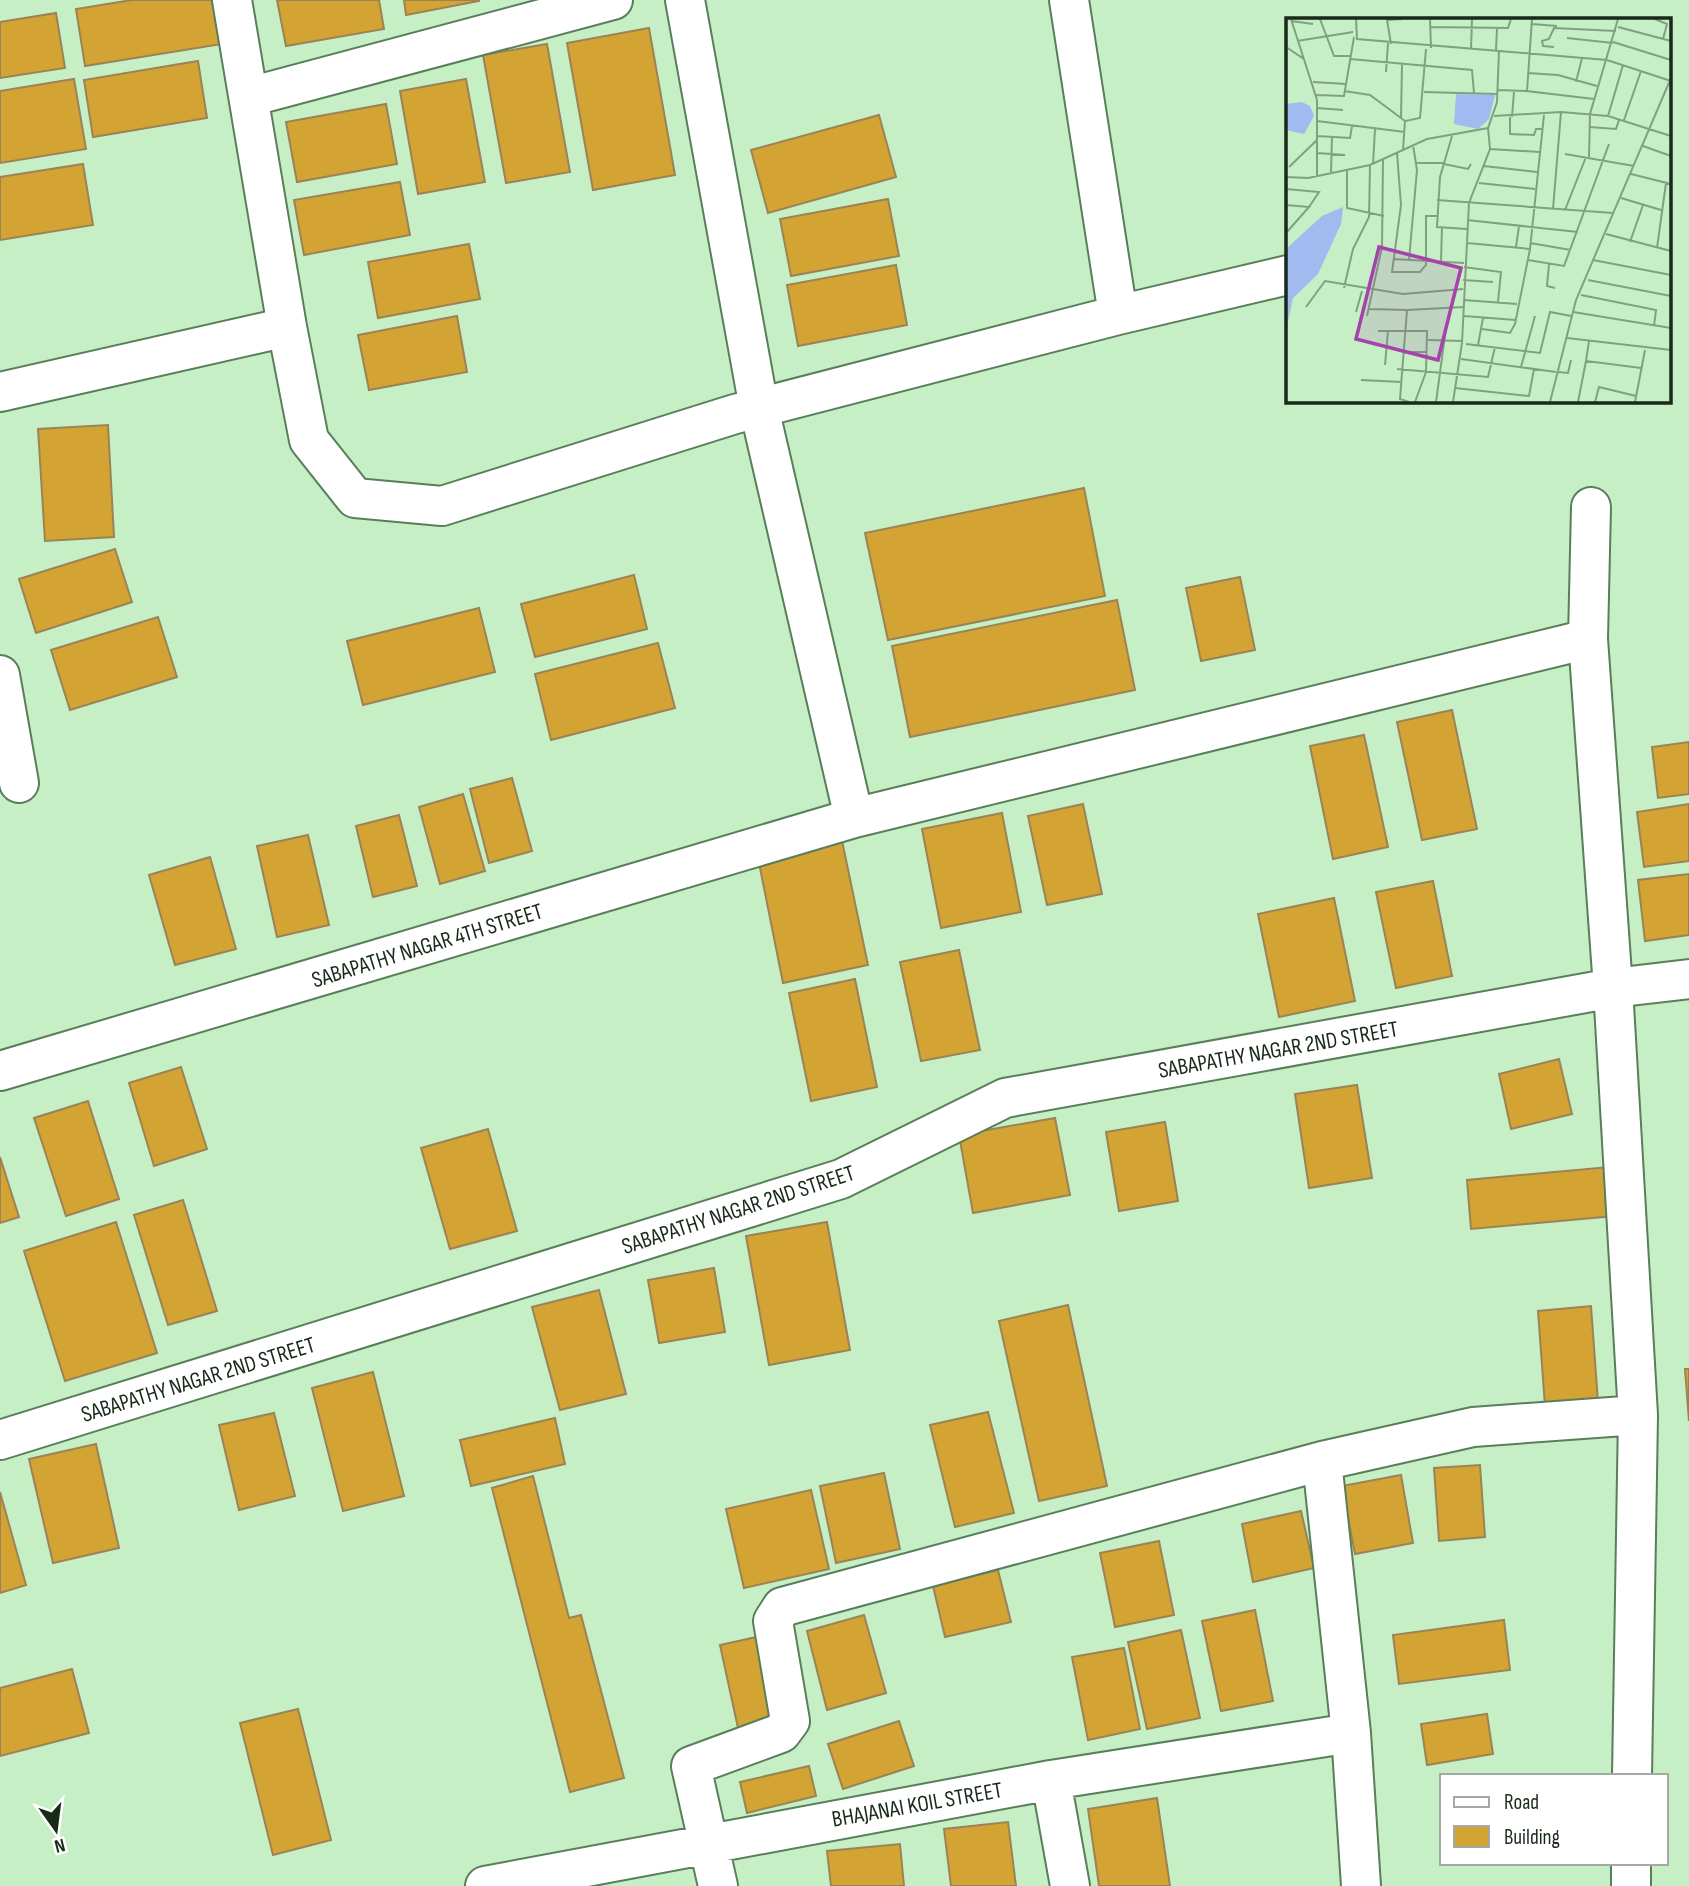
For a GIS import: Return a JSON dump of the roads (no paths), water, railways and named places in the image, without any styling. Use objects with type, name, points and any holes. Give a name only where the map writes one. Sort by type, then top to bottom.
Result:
[{"type":"street","points":[[232,0],[287,327],[309,440],[355,498],[442,506],[759,409],[1118,315],[1286,275]]},
{"type":"street","points":[[249,97],[612,0]]},
{"type":"street","points":[[685,0],[759,409],[854,818]]},
{"type":"street","points":[[1069,0],[1118,315]]},
{"type":"street","points":[[0,392],[287,327]]},
{"type":"street","points":[[1591,507],[1588,639],[1613,988],[1638,1415],[1632,1774]]},
{"type":"street","name":"SABAPATHY NAGAR 4TH STREET","points":[[0,1072],[854,818],[1588,639]]},
{"type":"street","points":[[0,675],[19,783]]},
{"type":"street","name":"SABAPATHY NAGAR 2ND STREET","points":[[0,1440],[841,1179],[1005,1098],[1613,988],[1689,979]]},
{"type":"street","points":[[718,1886],[691,1766],[781,1734],[790,1721],[773,1621],[782,1607],[1322,1461],[1473,1427],[1638,1415]]},
{"type":"street","points":[[1322,1461],[1351,1733],[1361,1886]]},
{"type":"street","name":"BHAJANAI KOIL STREET","points":[[485,1886],[1051,1780],[1351,1733]]},
{"type":"street","points":[[1051,1780],[1070,1886]]},
{"type":"street","points":[[1631,1865],[1631,1886]]}]
